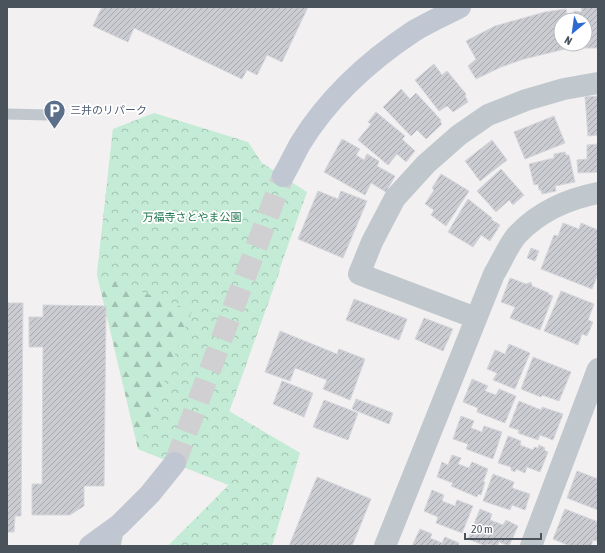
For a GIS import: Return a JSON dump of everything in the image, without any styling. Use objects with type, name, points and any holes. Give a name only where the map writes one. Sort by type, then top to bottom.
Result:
[{"type":"street","points":[[283,176],[301,144],[324,111],[344,88],[367,67],[415,31],[460,7]]},
{"type":"street","points":[[476,318],[359,274],[372,242],[396,198],[426,164],[459,135],[488,116],[526,100],[564,89],[598,83]]},
{"type":"street","points":[[385,546],[494,274],[517,235],[552,207],[580,196],[598,193]]},
{"type":"street","points":[[532,546],[598,368]]},
{"type":"street","points":[[90,546],[117,536],[175,463]]},
{"type":"lane","points":[[7,114],[48,115]]},
{"type":"green space","name":"万福寺さとやま公園","points":[[154,113],[248,142],[262,163],[307,192],[229,411],[300,453],[272,546],[168,546],[229,485],[138,449],[192,311],[97,275],[113,129]]},
{"type":"green space","name":"万福寺さとやま公園","points":[[113,129],[280,270],[229,412],[300,453],[168,546],[229,485],[138,449],[97,275]]},
{"type":"building","points":[[102,7],[308,7],[282,62],[267,55],[257,75],[247,70],[242,79],[134,28],[128,42],[93,26]]},
{"type":"building","points":[[581,7],[598,7],[598,48],[593,48],[593,12],[582,12]]},
{"type":"building","points":[[566,9],[567,12],[553,12],[553,52],[524,59],[501,67],[476,79],[468,66],[476,59],[466,41],[495,26],[545,12]]},
{"type":"building","points":[[434,64],[442,75],[447,71],[466,94],[465,96],[468,102],[453,112],[447,106],[439,111],[415,80]]},
{"type":"building","points":[[401,89],[410,99],[416,93],[441,120],[440,122],[442,124],[426,139],[417,130],[411,136],[383,107]]},
{"type":"building","points":[[598,96],[598,135],[588,136],[585,97]]},
{"type":"building","points":[[376,112],[405,136],[402,139],[415,151],[406,162],[397,154],[388,165],[358,140],[371,124],[368,122]]},
{"type":"building","points":[[554,116],[565,143],[525,159],[514,132]]},
{"type":"building","points":[[342,139],[360,149],[356,155],[364,160],[367,154],[379,161],[377,166],[395,176],[386,192],[371,183],[365,195],[324,172]]},
{"type":"building","points":[[492,140],[507,160],[480,181],[465,161]]},
{"type":"building","points":[[598,144],[598,172],[578,173],[577,160],[587,159],[587,145]]},
{"type":"building","points":[[565,152],[566,155],[569,155],[575,182],[555,186],[556,191],[542,194],[541,190],[539,190],[538,184],[534,185],[529,164],[554,158],[554,154]]},
{"type":"building","points":[[501,169],[524,195],[513,205],[509,200],[496,212],[477,191]]},
{"type":"building","points":[[441,174],[469,191],[446,226],[431,215],[434,210],[425,204],[434,190],[432,188]]},
{"type":"building","points":[[318,191],[338,199],[341,191],[367,201],[343,258],[298,239]]},
{"type":"building","points":[[468,199],[500,225],[490,241],[481,235],[473,247],[448,232]]},
{"type":"building","points":[[563,223],[579,229],[581,223],[598,230],[598,274],[592,289],[541,269],[554,235],[558,236]]},
{"type":"building","points":[[531,248],[539,251],[535,261],[527,258]]},
{"type":"building","points":[[510,278],[526,284],[531,282],[532,286],[553,296],[540,330],[510,318],[515,307],[501,302]]},
{"type":"building","points":[[561,291],[594,304],[588,320],[593,322],[587,336],[582,334],[578,345],[544,331]]},
{"type":"building","points":[[354,299],[407,319],[399,340],[346,320]]},
{"type":"building","points":[[7,303],[23,303],[21,516],[15,516],[14,532],[7,532]]},
{"type":"building","points":[[43,305],[106,306],[104,486],[84,486],[84,506],[70,515],[32,515],[32,484],[42,484],[43,347],[29,347],[29,317],[43,317]]},
{"type":"building","points":[[424,318],[453,329],[443,351],[415,339]]},
{"type":"building","points":[[280,331],[337,354],[339,349],[365,359],[350,400],[323,389],[327,380],[295,368],[290,381],[265,372]]},
{"type":"building","points":[[509,344],[530,353],[515,389],[493,380],[497,373],[487,369],[495,350],[505,354]]},
{"type":"building","points":[[533,357],[571,372],[559,401],[542,395],[541,397],[521,389]]},
{"type":"building","points":[[472,379],[488,386],[485,391],[496,395],[499,389],[516,396],[505,423],[477,412],[478,408],[463,402]]},
{"type":"building","points":[[282,381],[313,393],[304,417],[273,404]]},
{"type":"building","points":[[356,399],[393,413],[389,424],[352,409]]},
{"type":"building","points":[[324,400],[358,413],[348,440],[313,427]]},
{"type":"building","points":[[519,401],[541,410],[542,407],[563,414],[553,440],[540,435],[538,440],[518,433],[519,430],[509,427]]},
{"type":"building","points":[[461,416],[474,421],[471,428],[482,432],[484,426],[502,432],[493,459],[466,449],[468,444],[453,439]]},
{"type":"building","points":[[508,436],[521,441],[520,445],[533,450],[534,447],[538,448],[539,445],[545,448],[544,450],[548,452],[540,472],[527,467],[525,473],[516,469],[515,472],[511,470],[511,467],[498,463]]},
{"type":"building","points":[[452,455],[461,458],[458,464],[469,468],[472,462],[488,469],[483,482],[485,482],[481,495],[478,494],[477,497],[451,486],[453,483],[437,477],[442,462],[448,465]]},
{"type":"building","points":[[577,471],[598,479],[598,510],[567,498]]},
{"type":"building","points":[[493,474],[514,482],[512,488],[530,494],[525,510],[512,505],[510,510],[483,501]]},
{"type":"building","points":[[317,477],[371,499],[352,546],[289,546]]},
{"type":"building","points":[[432,490],[444,495],[442,501],[455,506],[457,500],[473,506],[462,533],[436,523],[438,517],[424,511]]},
{"type":"building","points":[[480,509],[492,514],[490,520],[503,525],[506,520],[518,526],[509,546],[499,542],[497,546],[487,544],[486,546],[468,539]]},
{"type":"building","points":[[565,509],[598,522],[597,541],[593,540],[591,546],[570,546],[553,539]]},
{"type":"building","points":[[420,529],[432,534],[430,538],[442,543],[445,537],[459,543],[458,546],[412,546]]},
{"type":"tunnel","points":[[175,463],[283,176]]},
{"type":"place","name":"三井のリパーク","points":[[54,130]]}]
